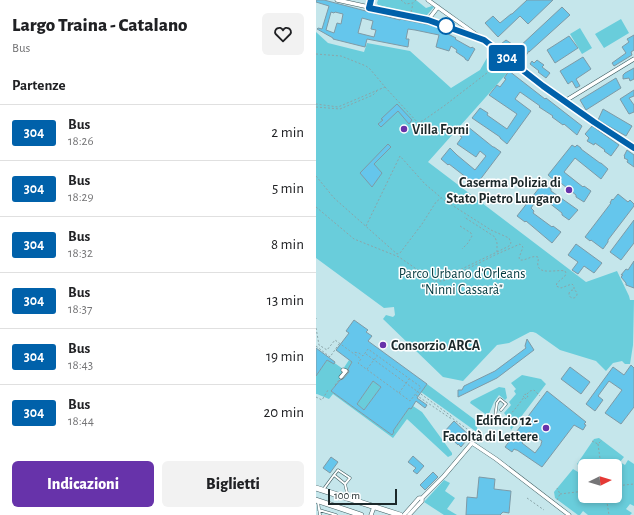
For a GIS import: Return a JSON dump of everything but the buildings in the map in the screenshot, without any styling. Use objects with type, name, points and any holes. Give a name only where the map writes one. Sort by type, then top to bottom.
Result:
[{"type":"main road","points":[[316,488],[400,515]]},
{"type":"main road","points":[[317,501],[353,514],[361,515]]},
{"type":"street","points":[[337,0],[428,20],[484,40]]},
{"type":"street","points":[[369,8],[371,0]]},
{"type":"street","points":[[428,0],[484,40],[534,80],[634,148]]},
{"type":"street","points":[[428,20],[438,7]]},
{"type":"street","points":[[565,101],[634,59]]},
{"type":"street","points":[[341,377],[346,371],[344,370]]},
{"type":"street","points":[[404,515],[444,476],[472,443],[569,515]]},
{"type":"street","points":[[409,515],[421,499]]},
{"type":"street","points":[[371,515],[374,507]]},
{"type":"street","points":[[561,509],[565,515]]},
{"type":"lane","points":[[495,417],[497,403],[500,399],[506,404],[501,410]]},
{"type":"lane","points":[[323,490],[338,470],[350,478],[345,484]]},
{"type":"lane","points":[[334,475],[345,484],[348,498]]},
{"type":"lane","points":[[317,501],[320,515]]},
{"type":"lane","points":[[319,510],[336,515]]},
{"type":"path","points":[[401,0],[406,4],[413,3]]},
{"type":"path","points":[[411,13],[413,3],[416,0]]},
{"type":"path","points":[[316,54],[341,56],[366,66],[418,123],[444,106],[496,66],[500,60]]},
{"type":"path","points":[[316,104],[338,107],[385,87]]},
{"type":"path","points":[[316,107],[340,109],[373,96],[378,91]]},
{"type":"path","points":[[366,226],[400,156],[425,184],[441,198],[491,230],[509,238],[511,243],[510,246],[443,278],[425,275]]},
{"type":"path","points":[[316,176],[334,198],[397,254],[399,254]]},
{"type":"path","points":[[399,257],[399,254],[422,224],[436,202],[441,198]]},
{"type":"path","points":[[316,207],[354,239],[399,257],[435,281],[443,281],[520,244],[523,248],[519,258],[520,260],[535,256],[539,259],[539,269],[565,271],[565,276],[557,283],[556,286],[561,288],[572,284],[577,295],[571,298],[568,296],[569,292],[574,289]]},
{"type":"path","points":[[464,217],[495,237],[497,242],[497,252]]},
{"type":"path","points":[[460,226],[471,233],[472,236],[462,249]]},
{"type":"path","points":[[316,328],[319,345],[327,350],[335,340],[340,343],[362,359],[358,363],[410,401],[421,387],[368,349],[363,356],[359,353],[353,352]]},
{"type":"path","points":[[316,346],[330,357],[340,343]]},
{"type":"path","points":[[365,353],[478,437]]},
{"type":"path","points":[[366,369],[377,355]]},
{"type":"path","points":[[335,385],[341,377]]},
{"type":"path","points":[[399,393],[409,378]]},
{"type":"path","points":[[316,397],[322,400],[328,390]]},
{"type":"path","points":[[504,421],[524,398],[526,399],[528,396],[527,394],[530,391],[534,390],[540,396]]},
{"type":"path","points":[[415,395],[452,418]]},
{"type":"path","points":[[598,444],[602,440]]},
{"type":"path","points":[[592,442],[598,444]]},
{"type":"path","points":[[598,444],[599,459]]},
{"type":"path","points":[[622,485],[634,484]]},
{"type":"path","points":[[557,488],[560,494]]},
{"type":"path","points":[[560,494],[578,492]]},
{"type":"path","points":[[557,500],[560,494]]},
{"type":"path","points":[[527,498],[544,510]]},
{"type":"path","points":[[607,503],[609,515]]},
{"type":"green space","points":[[378,0],[416,0],[426,8],[432,6],[434,7],[427,15],[423,16],[378,5]]},
{"type":"green space","points":[[621,19],[629,33],[604,48],[595,34]]},
{"type":"green space","points":[[580,28],[592,48],[582,54],[570,34]]},
{"type":"green space","name":"Parco Urbano d'Orleans \"Ninni Cassarà\"","points":[[316,32],[328,43],[364,52],[367,43],[410,51],[451,88],[480,70],[488,56],[509,71],[428,162],[586,282],[617,271],[630,300],[634,300],[633,345],[630,364],[625,364],[622,361],[613,363],[606,371],[596,361],[560,350],[536,333],[530,332],[509,343],[497,345],[463,381],[443,377],[383,319],[386,315],[393,317],[395,315],[394,307],[384,308],[316,258]]},
{"type":"green space","points":[[329,359],[343,369],[349,360],[352,362],[331,391],[392,435],[394,432],[393,431],[409,408],[413,406],[422,412],[452,455],[448,457],[407,419],[393,438],[333,394],[329,399],[316,394],[316,376]]},
{"type":"green space","points":[[522,375],[541,379],[546,384],[511,430],[509,423],[511,421],[504,413],[511,405],[509,402],[516,394],[514,391],[516,389],[511,383]]},
{"type":"green space","points":[[373,381],[381,387],[364,410],[357,404]]},
{"type":"green space","points":[[427,384],[474,419],[478,433],[421,392]]},
{"type":"green space","points":[[499,387],[505,388],[507,398],[505,400],[499,395],[488,416],[470,403],[471,401]]},
{"type":"green space","points":[[599,438],[624,457],[622,460],[580,459],[594,439]]},
{"type":"green space","points":[[628,460],[634,464],[634,506],[630,504],[626,509],[632,513],[630,515],[588,515],[583,511],[580,515],[578,515],[555,498],[554,492],[573,469],[578,472],[578,503],[622,503],[622,463],[625,465]]},
{"type":"green space","points":[[444,480],[450,483],[445,491],[455,498],[447,509],[457,515],[444,515],[424,502]]},
{"type":"bus line","name":"304","points":[[371,0],[369,8],[428,20],[484,40],[534,80],[634,148]]},
{"type":"place","name":"Villa Forni","points":[[404,129]]},
{"type":"place","name":"Caserma Polizia di Stato Pietro Lungaro","points":[[569,190]]},
{"type":"place","name":"Consorzio ARCA","points":[[383,345]]},
{"type":"place","name":"Edificio 12 - Facoltà di Lettere","points":[[546,428]]}]
